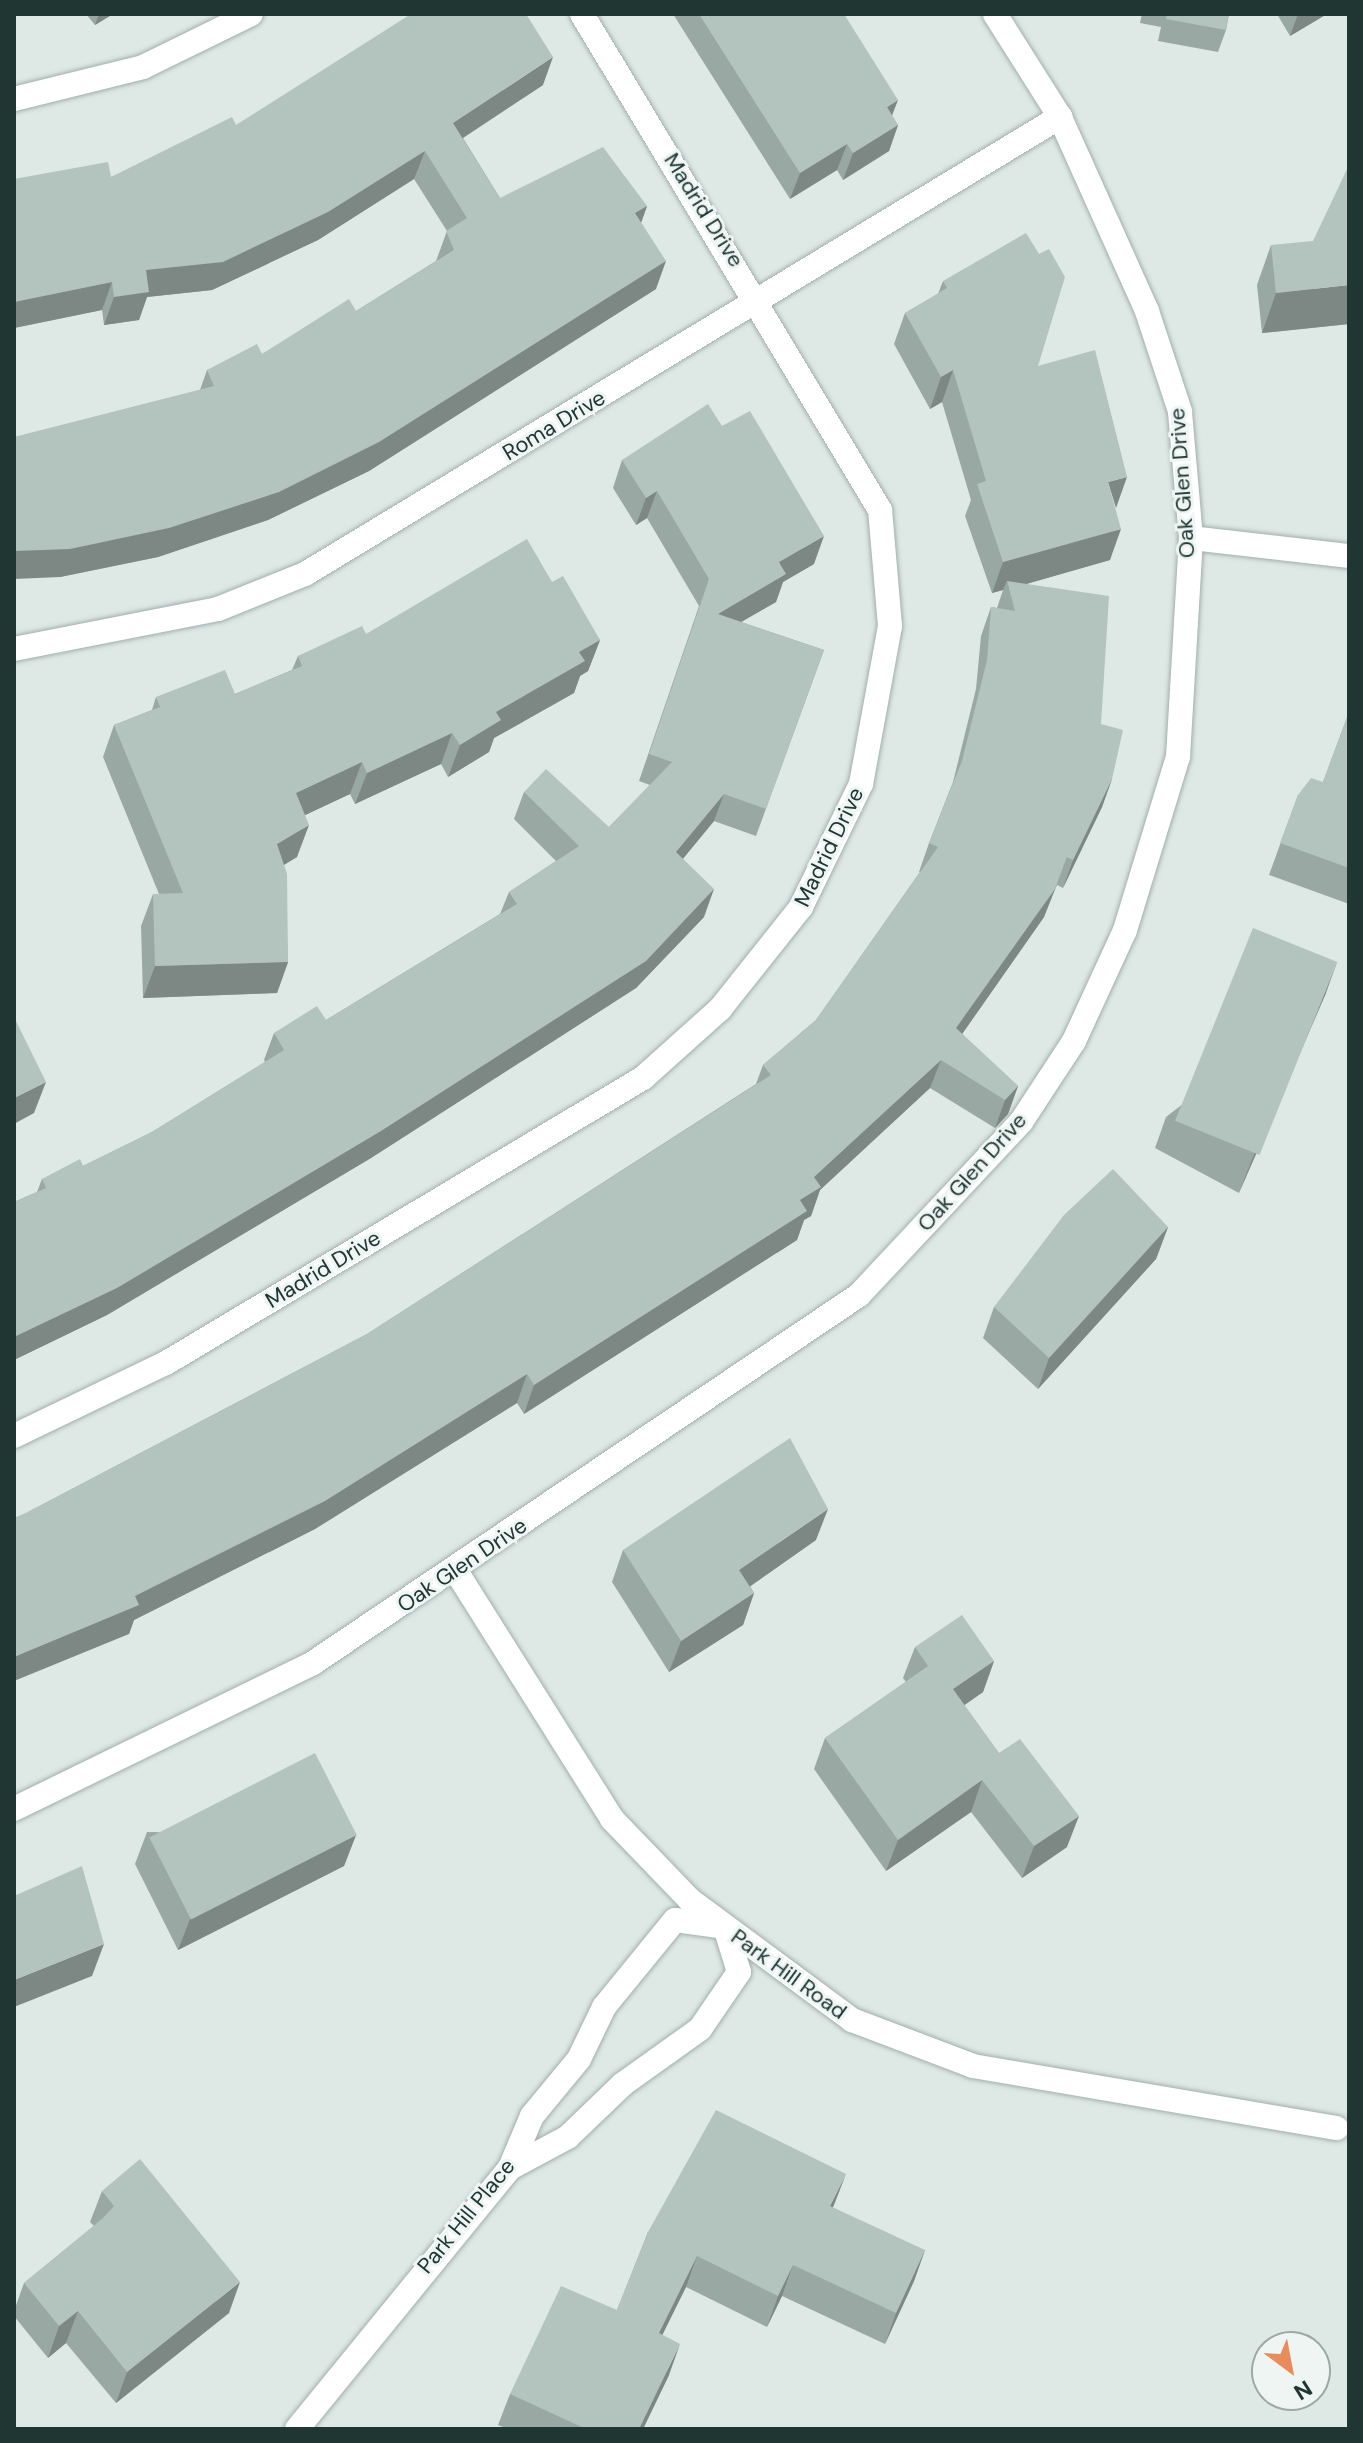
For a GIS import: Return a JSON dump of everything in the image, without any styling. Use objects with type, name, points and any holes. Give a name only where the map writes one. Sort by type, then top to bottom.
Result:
[{"type":"street","points":[[14,99],[143,67],[251,14]]},
{"type":"street","name":"Madrid Drive","points":[[14,1436],[166,1363],[643,1078],[720,1009],[801,907],[861,784],[890,626],[880,510],[761,300],[582,14]]},
{"type":"street","name":"Oak Glen Drive","points":[[14,1809],[313,1663],[456,1571],[859,1295],[1021,1122],[1074,1041],[1125,930],[1178,757],[1191,538],[1180,411],[1147,311],[1060,117],[995,14]]},
{"type":"street","name":"Roma Drive","points":[[14,649],[218,609],[305,574],[1060,117]]},
{"type":"street","points":[[1191,538],[1349,556]]},
{"type":"street","name":"Park Hill Road","points":[[456,1571],[612,1819],[725,1927],[852,2020],[973,2066],[1337,2128]]},
{"type":"street","name":"Park Hill Place","points":[[297,2429],[510,2168],[532,2116],[579,2059],[604,2007],[675,1920],[725,1927]]},
{"type":"street","name":"Park Hill Road","points":[[510,2168],[568,2137],[623,2084],[700,2029],[739,1972],[725,1927]]},
{"type":"building","points":[[411,14],[526,14],[553,57],[453,123],[500,198],[603,147],[647,206],[635,213],[666,261],[379,442],[279,492],[169,528],[70,549],[14,551],[14,437],[214,386],[207,370],[257,344],[262,354],[349,299],[356,311],[454,250],[446,231],[467,218],[425,151],[328,212],[223,262],[146,270],[149,292],[114,297],[112,282],[14,302],[14,179],[108,162],[111,177],[232,117],[236,125]]},
{"type":"building","points":[[699,14],[844,14],[898,100],[887,107],[898,125],[853,153],[847,144],[800,173]]},
{"type":"building","points":[[1167,14],[1229,14],[1226,30],[1166,19]]},
{"type":"building","points":[[1349,165],[1349,285],[1276,293],[1271,245],[1313,241]]},
{"type":"building","points":[[1026,233],[1039,254],[1049,249],[1065,277],[1038,366],[1095,350],[1127,477],[1108,482],[1121,529],[1003,562],[977,484],[986,481],[953,370],[941,377],[905,313],[947,288],[943,281]]},
{"type":"building","points":[[708,404],[722,426],[750,411],[824,536],[779,562],[786,574],[718,614],[824,650],[766,809],[724,794],[676,852],[714,889],[646,961],[381,1131],[117,1288],[14,1337],[14,1202],[46,1188],[42,1179],[80,1159],[83,1166],[152,1132],[284,1050],[274,1033],[317,1006],[326,1020],[517,904],[509,892],[579,846],[524,792],[546,769],[609,827],[672,762],[649,754],[709,579],[657,491],[646,498],[622,460]]},
{"type":"building","points":[[527,539],[552,582],[563,576],[600,640],[579,652],[585,661],[496,712],[501,720],[460,745],[452,733],[367,773],[362,762],[296,793],[309,825],[277,844],[287,874],[288,962],[155,966],[153,894],[183,893],[114,725],[160,707],[156,697],[225,670],[235,694],[302,666],[298,656],[362,626],[366,634]]},
{"type":"building","points":[[1007,581],[1109,596],[1101,724],[1123,730],[1112,779],[1073,860],[1067,857],[1055,889],[956,1028],[1018,1086],[1005,1100],[941,1060],[814,1177],[821,1187],[800,1200],[807,1211],[534,1385],[527,1374],[325,1501],[135,1596],[139,1605],[14,1657],[14,1518],[367,1334],[771,1075],[763,1065],[816,1020],[938,847],[929,843],[962,761],[987,660],[991,607],[1015,611]]},
{"type":"building","points":[[1349,712],[1349,868],[1280,843],[1298,795],[1311,778],[1323,782]]},
{"type":"building","points":[[1253,928],[1337,962],[1259,1155],[1175,1121]]},
{"type":"building","points":[[14,1019],[46,1082],[14,1098]]},
{"type":"building","points":[[1113,1169],[1168,1227],[1049,1358],[994,1307],[1064,1215]]},
{"type":"building","points":[[790,1438],[828,1509],[739,1570],[754,1593],[681,1641],[623,1550]]},
{"type":"building","points":[[962,1615],[994,1661],[953,1689],[999,1753],[1020,1739],[1079,1816],[1034,1846],[982,1780],[898,1840],[825,1738],[928,1666],[915,1647]]},
{"type":"building","points":[[315,1753],[357,1835],[191,1919],[149,1837]]},
{"type":"building","points":[[82,1866],[104,1944],[14,1980],[14,1896]]},
{"type":"building","points":[[716,2110],[846,2174],[830,2206],[925,2250],[896,2313],[793,2265],[778,2296],[697,2256],[659,2333],[680,2344],[639,2429],[586,2429],[510,2394],[561,2286],[617,2310],[648,2232]]},
{"type":"building","points":[[140,2159],[240,2282],[127,2372],[78,2311],[59,2326],[24,2283],[103,2218],[114,2206],[102,2191]]}]
